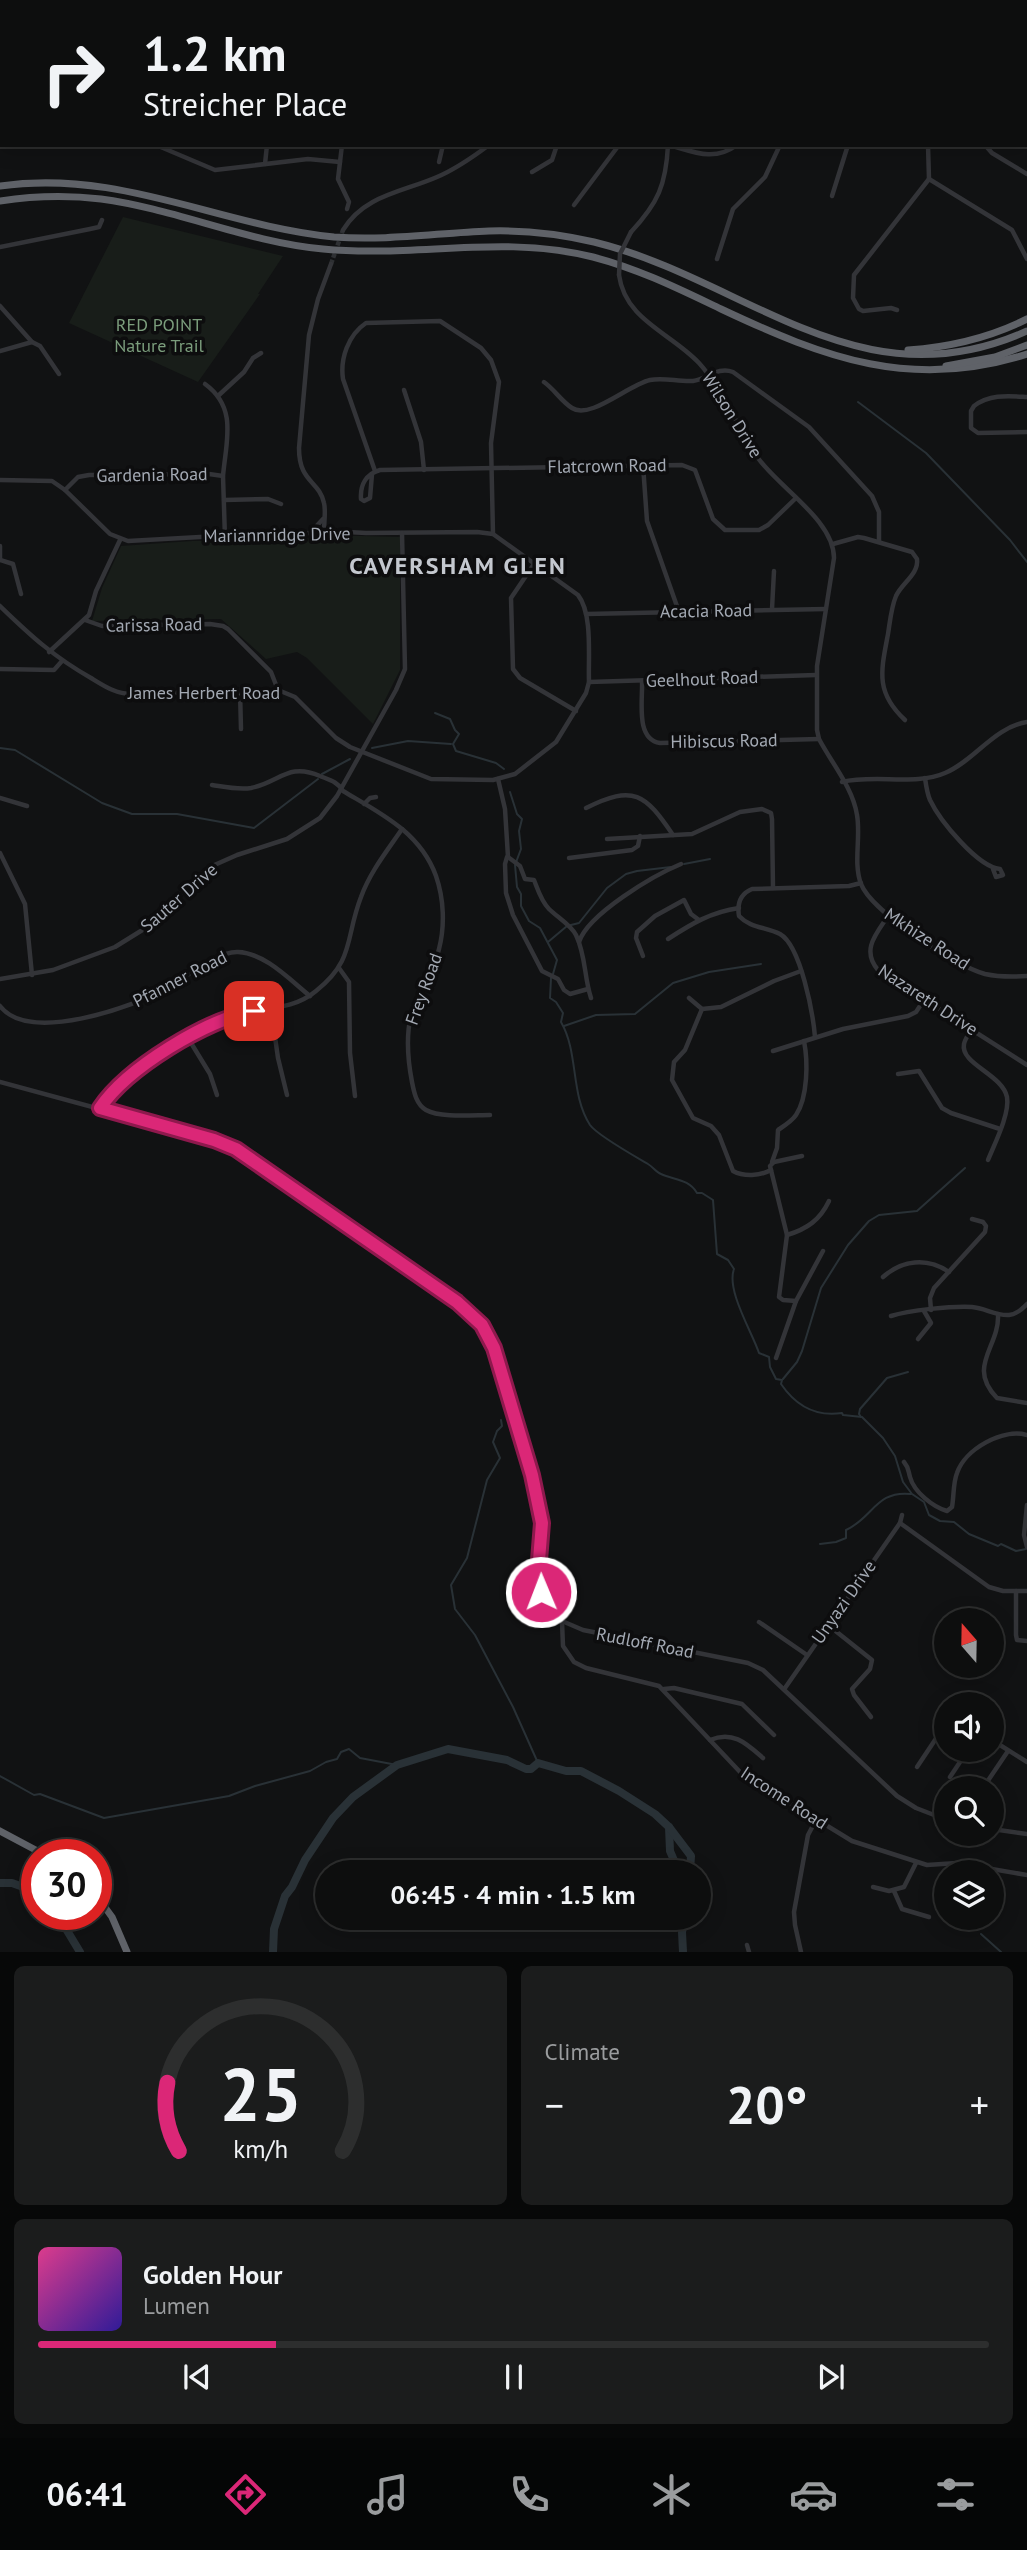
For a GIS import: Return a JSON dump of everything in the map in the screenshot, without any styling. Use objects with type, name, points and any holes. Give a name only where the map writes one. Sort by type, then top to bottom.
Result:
[{"type":"highway","points":[[0,186],[47,183],[102,186],[140,192],[259,224],[337,237],[511,231],[569,237],[619,249],[654,262],[803,329],[862,349],[896,354],[931,354],[991,344],[1027,331]]},
{"type":"highway","points":[[0,201],[50,196],[99,199],[268,241],[327,250],[386,252],[508,245],[565,251],[648,274],[799,343],[837,357],[884,368],[970,369],[1027,354]]},
{"type":"highway","points":[[862,349],[900,350],[957,344],[1001,331],[1027,319]]},
{"type":"highway","points":[[925,369],[974,362],[1027,345]]},
{"type":"highway","points":[[0,1832],[21,1843]]},
{"type":"highway","points":[[112,1917],[127,1951]]},
{"type":"street","points":[[161,147],[215,170],[308,159],[340,162]]},
{"type":"street","points":[[265,164],[267,147]]},
{"type":"street","points":[[342,147],[338,179],[349,202],[347,209]]},
{"type":"street","points":[[439,162],[443,147]]},
{"type":"street","points":[[344,230],[356,212],[364,206],[444,174],[486,147]]},
{"type":"street","points":[[532,172],[552,160],[557,147]]},
{"type":"street","points":[[574,205],[618,147]]},
{"type":"street","name":"Wilson Drive","points":[[669,147],[665,179],[660,190],[644,217],[631,232],[620,254],[619,275],[623,293],[635,312],[695,360],[758,458],[825,530],[833,544]]},
{"type":"street","points":[[676,147],[702,155],[718,155],[733,147]]},
{"type":"street","points":[[717,259],[733,209],[765,177],[779,147]]},
{"type":"street","points":[[832,197],[847,147]]},
{"type":"street","points":[[897,310],[859,309],[853,298],[854,275],[929,180],[928,147]]},
{"type":"street","points":[[987,147],[1027,174]]},
{"type":"street","points":[[929,180],[1012,230],[1027,259]]},
{"type":"street","points":[[0,247],[99,227],[102,220]]},
{"type":"street","points":[[324,531],[324,502],[302,471],[299,449],[309,335],[331,264]]},
{"type":"street","points":[[0,306],[33,342],[40,346],[59,374]]},
{"type":"street","points":[[492,468],[374,473],[362,485],[361,499],[364,501],[370,498],[374,473],[341,367],[344,353],[359,327],[374,321],[440,321],[486,352],[499,382],[491,443],[492,468],[494,534],[578,595],[583,601],[586,614]]},
{"type":"street","points":[[0,351],[33,342]]},
{"type":"street","points":[[219,395],[244,372],[253,358],[261,353]]},
{"type":"street","points":[[544,382],[571,408],[586,411],[650,380],[690,381],[726,370],[733,372],[814,431],[876,502],[879,512],[879,541]]},
{"type":"street","points":[[205,384],[219,395],[228,416],[223,476]]},
{"type":"street","points":[[404,390],[421,442],[424,470]]},
{"type":"street","points":[[1027,397],[1004,396],[984,400],[974,406],[970,424],[971,428],[978,432],[1027,432]]},
{"type":"street","points":[[643,465],[646,515],[679,612]]},
{"type":"street","name":"Flatcrown Road","points":[[492,468],[682,465],[695,470],[713,519],[725,530],[759,530],[796,499]]},
{"type":"street","name":"Gardenia Road","points":[[65,490],[78,477],[89,475],[223,476],[225,538]]},
{"type":"street","points":[[0,480],[47,480],[65,490],[110,534],[120,540],[96,591],[89,615],[49,652]]},
{"type":"street","points":[[224,500],[268,499],[281,504]]},
{"type":"street","points":[[309,533],[324,518]]},
{"type":"street","name":"Mariannridge Drive","points":[[120,540],[225,538],[324,531],[494,534]]},
{"type":"street","name":"Sauter Drive","points":[[0,979],[32,975],[98,955],[115,947],[145,929],[210,867],[287,839],[306,829],[326,811],[396,690],[405,669],[402,533]]},
{"type":"street","points":[[816,1037],[812,1006],[791,945],[786,938],[744,921],[739,916],[738,908],[740,899],[748,890],[849,886],[861,883],[858,816],[854,803],[818,739],[816,719],[816,675],[834,558],[833,544],[858,537],[912,552],[917,559],[918,566],[895,598],[881,671],[883,687],[889,701],[905,720]]},
{"type":"street","points":[[0,546],[0,561],[13,564],[21,594]]},
{"type":"street","points":[[534,564],[511,598],[513,669],[520,678],[576,711]]},
{"type":"street","points":[[772,609],[774,572]]},
{"type":"street","name":"James Herbert Road","points":[[0,606],[62,662],[117,693],[278,690],[295,697],[336,738],[431,779],[498,779],[515,774],[560,737],[586,693],[589,682],[586,614]]},
{"type":"street","name":"Acacia Road","points":[[586,614],[826,609]]},
{"type":"street","points":[[587,621],[595,614]]},
{"type":"street","name":"Carissa Road","points":[[85,620],[102,626],[223,626],[271,672],[278,690]]},
{"type":"street","points":[[0,669],[54,670],[62,662]]},
{"type":"street","name":"Geelhout Road","points":[[589,682],[816,675]]},
{"type":"street","name":"Hibiscus Road","points":[[642,681],[643,727],[650,741],[660,743],[818,739]]},
{"type":"street","points":[[240,691],[241,729]]},
{"type":"street","points":[[842,782],[866,778],[925,778],[950,770],[1004,731],[1027,722]]},
{"type":"street","name":"Frey Road","points":[[212,785],[255,787],[285,772],[299,770],[313,773],[339,784],[414,839],[430,863],[439,887],[442,906],[440,948],[409,1024],[410,1072],[415,1094],[422,1107],[438,1113],[489,1115]]},
{"type":"street","points":[[925,778],[934,806],[970,853],[993,869]]},
{"type":"street","points":[[498,779],[505,809],[509,858],[505,864],[506,893],[509,906],[542,971],[558,979],[570,994],[588,989]]},
{"type":"street","points":[[586,808],[622,795],[634,794],[661,817],[674,836]]},
{"type":"street","points":[[364,804],[370,798],[376,797]]},
{"type":"street","points":[[0,798],[27,806]]},
{"type":"street","points":[[607,839],[697,833],[748,810],[769,811],[772,819],[773,888]]},
{"type":"street","points":[[100,1108],[128,1076],[221,1019],[296,1004],[310,996],[339,968],[349,946],[361,895],[402,829]]},
{"type":"street","points":[[569,858],[632,850],[638,846],[640,836]]},
{"type":"street","points":[[0,853],[25,904],[32,975]]},
{"type":"street","points":[[509,858],[520,866],[525,879],[534,880],[543,902],[575,932],[584,955],[591,998]]},
{"type":"street","points":[[579,943],[588,925],[606,910],[649,879],[681,863]]},
{"type":"street","name":"Mkhize Road","points":[[861,883],[869,898],[888,916],[973,970],[1005,977],[1027,976]]},
{"type":"street","points":[[643,956],[636,938],[637,932],[655,916],[684,900],[691,914],[699,920]]},
{"type":"street","points":[[668,939],[699,920],[720,911],[738,908]]},
{"type":"street","name":"Nazareth Drive","points":[[888,916],[869,947],[872,963],[877,970],[1027,1065]]},
{"type":"street","name":"Pfanner Road","points":[[0,1006],[14,1016],[38,1021],[66,1022],[86,1018],[147,998],[222,956],[238,952],[262,959],[310,996]]},
{"type":"street","points":[[339,968],[349,982],[351,1067],[355,1096]]},
{"type":"street","points":[[689,998],[702,1009],[721,1007],[801,971]]},
{"type":"street","points":[[773,1051],[816,1037],[908,1016],[916,1012],[924,1000]]},
{"type":"street","points":[[271,1009],[287,1095]]},
{"type":"street","points":[[702,1009],[685,1050],[674,1062],[673,1083],[692,1118],[710,1126],[719,1135],[728,1164],[733,1171],[747,1175],[771,1170]]},
{"type":"street","points":[[971,1029],[964,1044],[966,1055],[998,1081],[1006,1095],[1006,1109],[988,1160]]},
{"type":"street","points":[[188,1038],[210,1074],[217,1095]]},
{"type":"street","points":[[796,1301],[779,1297],[787,1235],[771,1163],[776,1153],[780,1129],[794,1118],[799,1106],[807,1067],[804,1041]]},
{"type":"street","points":[[898,1073],[920,1073],[942,1108],[1000,1129]]},
{"type":"street","points":[[0,1082],[214,1140],[236,1149],[457,1302],[477,1319],[494,1348],[538,1496],[542,1523],[538,1573],[541,1592],[547,1605],[562,1621],[563,1646],[574,1662],[586,1668],[664,1689],[674,1688],[742,1704],[774,1735]]},
{"type":"street","points":[[771,1163],[802,1156]]},
{"type":"street","points":[[787,1235],[813,1222],[823,1213],[829,1201]]},
{"type":"street","points":[[931,1310],[931,1294],[985,1232],[984,1222],[972,1219]]},
{"type":"street","points":[[776,1358],[796,1301],[823,1251]]},
{"type":"street","points":[[883,1277],[895,1266],[911,1262],[940,1267],[949,1272]]},
{"type":"street","points":[[891,1316],[972,1307],[998,1314],[1015,1313],[1027,1304]]},
{"type":"street","points":[[918,1339],[931,1323],[923,1311]]},
{"type":"street","points":[[998,1314],[997,1328],[984,1363],[986,1381],[997,1398],[1027,1403]]},
{"type":"street","points":[[904,1462],[908,1466],[913,1485],[929,1503],[947,1511],[951,1507],[958,1471],[969,1456],[986,1443],[1008,1434],[1027,1435]]},
{"type":"street","points":[[1027,1505],[1027,1547]]},
{"type":"street","name":"Unyazi Drive","points":[[785,1688],[900,1523],[902,1515]]},
{"type":"street","points":[[900,1523],[989,1587],[1003,1591],[1027,1591]]},
{"type":"street","points":[[1016,1591],[1017,1640],[1027,1641]]},
{"type":"street","name":"Rudloff Road","points":[[562,1621],[583,1630],[748,1663],[763,1670],[897,1796],[934,1815]]},
{"type":"street","points":[[759,1622],[807,1655]]},
{"type":"street","points":[[828,1625],[872,1660],[870,1669],[852,1689],[871,1717]]},
{"type":"street","name":"Income Road","points":[[664,1689],[741,1773],[816,1821],[858,1844],[927,1865],[957,1863],[1027,1875]]},
{"type":"street","points":[[710,1740],[723,1736],[739,1738],[764,1758]]},
{"type":"street","points":[[917,1767],[934,1742]]},
{"type":"street","points":[[1004,1748],[1027,1762]]},
{"type":"street","points":[[991,1776],[1008,1751]]},
{"type":"street","points":[[801,1951],[794,1925],[794,1912],[808,1835],[816,1821]]},
{"type":"street","points":[[1004,1831],[1027,1835]]},
{"type":"street","points":[[873,1886],[894,1892],[904,1887],[916,1862]]},
{"type":"street","points":[[894,1892],[902,1909],[929,1917]]},
{"type":"street","points":[[747,1945],[749,1951]]},
{"type":"green space","name":"RED POINT Nature Trail","points":[[123,217],[283,256],[260,294],[198,382],[69,323]]},
{"type":"green space","points":[[324,535],[400,537],[400,670],[373,724],[307,658],[297,652],[266,659],[221,619],[92,621],[102,588],[121,546],[313,538]]},
{"type":"waterway","points":[[858,402],[926,453],[1010,540],[1027,562]]},
{"type":"waterway","points":[[435,713],[450,719],[459,734],[453,744],[456,751],[496,763],[504,769]]},
{"type":"waterway","points":[[372,748],[408,741],[451,744]]},
{"type":"waterway","points":[[0,748],[15,750],[102,803],[132,814],[177,814],[254,828],[318,779]]},
{"type":"waterway","points":[[322,774],[350,759]]},
{"type":"waterway","points":[[510,792],[517,814],[522,819],[519,831],[521,849],[515,865],[521,906],[529,921],[540,928],[557,960],[553,974]]},
{"type":"waterway","points":[[684,864],[710,859]]},
{"type":"waterway","points":[[548,942],[567,926],[579,923],[607,888],[626,874],[671,867]]},
{"type":"waterway","points":[[564,1026],[596,1015],[635,1014],[673,983],[709,972],[761,964]]},
{"type":"waterway","points":[[551,978],[550,998],[563,1013],[561,1022],[567,1034],[580,1100],[590,1125],[659,1173],[686,1182],[697,1193],[713,1200],[717,1254],[728,1260],[734,1269],[732,1278],[741,1311],[759,1353],[769,1357],[776,1379],[782,1380],[781,1384],[787,1392],[807,1408],[824,1413],[862,1417],[883,1438],[895,1456],[903,1482],[912,1494],[924,1502],[929,1515],[940,1521],[954,1522],[969,1534],[998,1546],[1001,1544],[1016,1551],[1026,1549]]},
{"type":"waterway","points":[[783,1379],[802,1351],[821,1288],[848,1245],[869,1221],[879,1215],[917,1211],[965,1168]]},
{"type":"waterway","points":[[861,1417],[860,1409],[887,1378],[908,1372]]},
{"type":"waterway","points":[[501,1420],[502,1426],[493,1442],[500,1458],[487,1480],[467,1558],[451,1585],[455,1609],[475,1635],[513,1707],[538,1763]]},
{"type":"waterway","points":[[820,1544],[846,1538],[846,1530],[863,1519],[882,1500],[899,1494],[911,1494]]},
{"type":"waterway","points":[[0,1776],[34,1795],[40,1794],[104,1818],[229,1796],[310,1771],[337,1759],[341,1752],[349,1749],[360,1758],[397,1765]]},
{"type":"waterway","points":[[273,1952],[274,1929],[285,1896],[333,1818],[353,1797],[397,1765],[448,1749],[507,1760],[526,1769],[531,1769],[538,1763],[566,1771],[581,1771],[655,1814],[669,1827],[691,1856],[691,1860]]},
{"type":"waterway","points":[[669,1827],[670,1851],[674,1860]]},
{"type":"waterway","points":[[0,1883],[21,1886]]},
{"type":"waterway","points":[[67,1930],[80,1952]]},
{"type":"waterway","points":[[682,1930],[683,1952]]},
{"type":"waterway","points":[[981,1934],[1001,1952]]},
{"type":"tunnel","points":[[331,264],[343,230]]},
{"type":"district","name":"CAVERSHAM GLEN","points":[[458,566]]},
{"type":"route","points":[[254,1011],[229,1016],[210,1024],[136,1070],[100,1108],[214,1140],[236,1149],[457,1302],[477,1319],[494,1348],[538,1496],[542,1523],[538,1573],[541,1592]]}]
